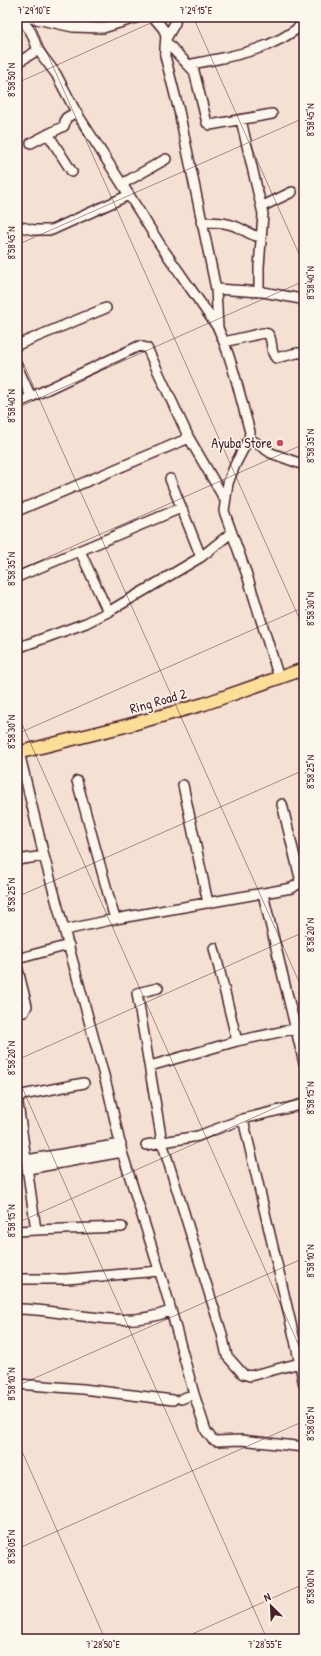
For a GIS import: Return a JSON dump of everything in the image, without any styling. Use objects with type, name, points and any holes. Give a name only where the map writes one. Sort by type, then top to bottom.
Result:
[{"type":"main road","name":"Ring Road 2","points":[[18,753],[129,725],[204,704],[304,670]]},
{"type":"street","points":[[20,17],[31,32],[38,50],[56,74],[76,112],[161,246],[218,328],[224,342],[232,364],[250,432],[249,438],[235,465],[228,483],[224,511],[247,575],[279,678]]},
{"type":"street","points":[[27,17],[73,27],[103,28],[139,17]]},
{"type":"street","points":[[153,17],[164,29],[167,40],[194,73],[207,123],[210,125],[216,125],[272,114]]},
{"type":"street","points":[[176,17],[175,24],[167,40],[165,56],[179,111],[216,289],[218,328]]},
{"type":"street","points":[[187,65],[244,52],[275,42],[295,31],[304,23]]},
{"type":"street","points":[[17,63],[38,50]]},
{"type":"street","points":[[31,143],[64,126],[66,118],[76,112]]},
{"type":"street","points":[[241,120],[263,214],[259,292]]},
{"type":"street","points":[[48,134],[72,172]]},
{"type":"street","points":[[122,184],[166,158]]},
{"type":"street","points":[[262,206],[292,192]]},
{"type":"street","points":[[17,226],[34,230],[52,230],[129,195]]},
{"type":"street","points":[[201,222],[215,222],[232,225],[254,236],[261,237]]},
{"type":"street","points":[[216,289],[259,292],[301,300],[304,302]]},
{"type":"street","points":[[17,345],[106,308]]},
{"type":"street","points":[[224,342],[263,333],[268,334],[271,340],[273,354],[276,358],[297,352],[304,353]]},
{"type":"street","points":[[17,403],[139,346],[148,348],[188,438],[225,500]]},
{"type":"street","points":[[17,366],[31,397]]},
{"type":"street","points":[[17,511],[188,438]]},
{"type":"street","points":[[249,438],[271,453],[304,465]]},
{"type":"street","points":[[170,479],[201,557]]},
{"type":"street","points":[[17,577],[182,508]]},
{"type":"street","points":[[17,648],[86,623],[108,612],[201,557],[231,533]]},
{"type":"street","points":[[80,551],[108,612]]},
{"type":"street","points":[[18,753],[121,1148],[206,1431],[212,1439],[216,1441],[241,1440],[304,1446]]},
{"type":"street","points":[[77,780],[115,919]]},
{"type":"street","points":[[183,784],[208,903]]},
{"type":"street","points":[[65,930],[115,919],[301,887],[301,867],[282,804]]},
{"type":"street","points":[[17,860],[44,856]]},
{"type":"street","points":[[263,894],[294,1028],[304,1063]]},
{"type":"street","points":[[17,959],[69,945]]},
{"type":"street","points":[[214,948],[237,1041]]},
{"type":"street","points":[[17,966],[28,1006],[24,1012],[17,1013]]},
{"type":"street","points":[[158,988],[137,993],[162,1142],[230,1360],[240,1372],[250,1376],[302,1362]]},
{"type":"street","points":[[150,1066],[237,1041],[294,1028]]},
{"type":"street","points":[[36,1230],[17,1097],[84,1084]]},
{"type":"street","points":[[146,1145],[198,1136],[244,1119],[304,1104]]},
{"type":"street","points":[[244,1119],[302,1362],[304,1385]]},
{"type":"street","points":[[27,1165],[121,1148]]},
{"type":"street","points":[[17,1231],[122,1227]]},
{"type":"street","points":[[17,1279],[67,1279],[159,1271]]},
{"type":"street","points":[[17,1309],[36,1309],[124,1321],[158,1316],[170,1310]]},
{"type":"street","points":[[17,1384],[177,1399],[194,1394]]},
{"type":"place","name":"Ayuba Store","points":[[280,443]]}]
